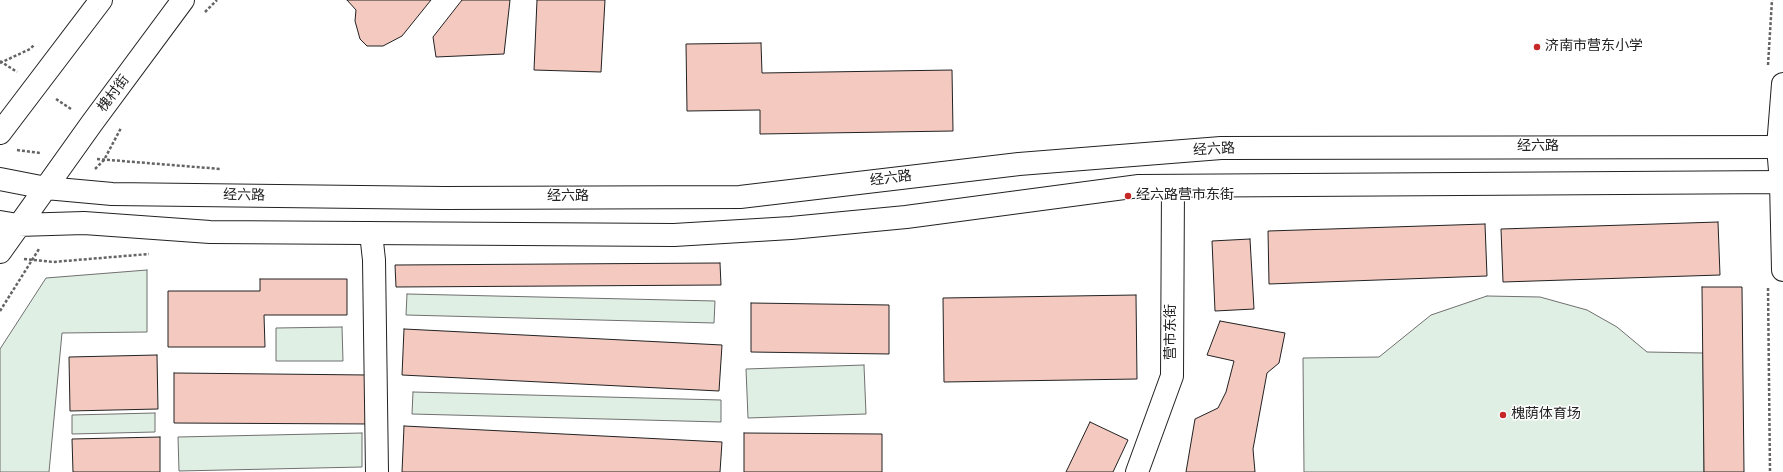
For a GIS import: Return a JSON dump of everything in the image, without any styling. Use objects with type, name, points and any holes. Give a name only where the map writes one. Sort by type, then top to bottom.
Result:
[{"type":"main road","points":[[0,133],[101,0]]},
{"type":"main road","name":"槐村街","points":[[0,252],[9,223],[46,188],[183,0]]},
{"type":"main road","points":[[1783,84],[1781,147],[1783,270]]},
{"type":"main road","name":"经六路","points":[[0,179],[46,188],[128,194],[444,198],[740,197],[1019,164],[1221,148],[1781,147]]},
{"type":"main road","points":[[9,223],[84,223],[210,232],[674,235],[783,229],[906,217],[1138,186],[1782,182]]},
{"type":"main road","name":"营市东街","points":[[1137,472],[1172,376],[1173,186]]},
{"type":"main road","points":[[371,233],[374,260],[377,472]]},
{"type":"path","points":[[201,16],[217,0]]},
{"type":"path","points":[[1,62],[30,49],[35,44]]},
{"type":"path","points":[[1,62],[92,123],[101,134],[104,160]]},
{"type":"path","points":[[73,190],[104,160],[123,124]]},
{"type":"path","points":[[0,312],[54,224]]},
{"type":"green space","points":[[147,270],[147,332],[62,333],[49,472],[0,472],[0,349],[46,278]]},
{"type":"green space","points":[[407,294],[715,301],[714,323],[406,315]]},
{"type":"green space","name":"槐荫体育场","points":[[1487,296],[1540,297],[1587,310],[1617,327],[1647,352],[1703,353],[1704,472],[1304,472],[1303,358],[1379,357],[1431,315]]},
{"type":"green space","points":[[342,327],[343,361],[276,361],[276,328]]},
{"type":"green space","points":[[864,365],[866,414],[748,418],[746,369]]},
{"type":"green space","points":[[413,392],[721,400],[721,422],[412,414]]},
{"type":"green space","points":[[155,413],[155,432],[72,434],[72,415]]},
{"type":"green space","points":[[362,433],[362,467],[179,471],[178,437]]},
{"type":"building","points":[[347,0],[431,0],[402,36],[383,46],[367,46],[360,39],[355,21],[356,10]]},
{"type":"building","points":[[462,0],[510,0],[504,54],[436,57],[433,37]]},
{"type":"building","points":[[537,0],[605,0],[601,72],[534,70]]},
{"type":"building","points":[[761,43],[762,73],[952,70],[953,131],[760,134],[760,110],[687,111],[686,44]]},
{"type":"building","points":[[1718,222],[1720,275],[1503,282],[1501,229]]},
{"type":"building","points":[[1485,224],[1487,276],[1269,284],[1268,231]]},
{"type":"building","points":[[1250,239],[1254,309],[1215,311],[1212,241]]},
{"type":"building","points":[[720,263],[721,285],[396,287],[395,265]]},
{"type":"building","points":[[260,279],[347,279],[347,315],[264,315],[265,347],[168,347],[168,291],[260,291]]},
{"type":"building","points":[[1702,287],[1742,287],[1744,472],[1704,472]]},
{"type":"building","points":[[1136,295],[1137,379],[944,382],[943,298]]},
{"type":"building","points":[[751,303],[889,305],[889,354],[751,352]]},
{"type":"building","points":[[1220,321],[1285,333],[1279,363],[1267,373],[1253,449],[1255,472],[1186,472],[1195,419],[1218,408],[1226,392],[1234,361],[1207,355]]},
{"type":"building","points":[[404,329],[722,345],[719,391],[402,375]]},
{"type":"building","points":[[157,355],[158,409],[70,411],[69,357]]},
{"type":"building","points":[[174,373],[368,375],[368,424],[174,423]]},
{"type":"building","points":[[1090,422],[1128,440],[1113,472],[1066,472]]},
{"type":"building","points":[[404,426],[722,442],[720,472],[402,472]]},
{"type":"building","points":[[744,433],[882,434],[882,472],[744,472]]},
{"type":"building","points":[[160,437],[160,472],[73,472],[72,439]]},
{"type":"place","name":"济南市营东小学","points":[[1537,47]]},
{"type":"place","name":"经六路营市东街","points":[[1128,196]]},
{"type":"place","name":"槐荫体育场","points":[[1503,415]]}]
